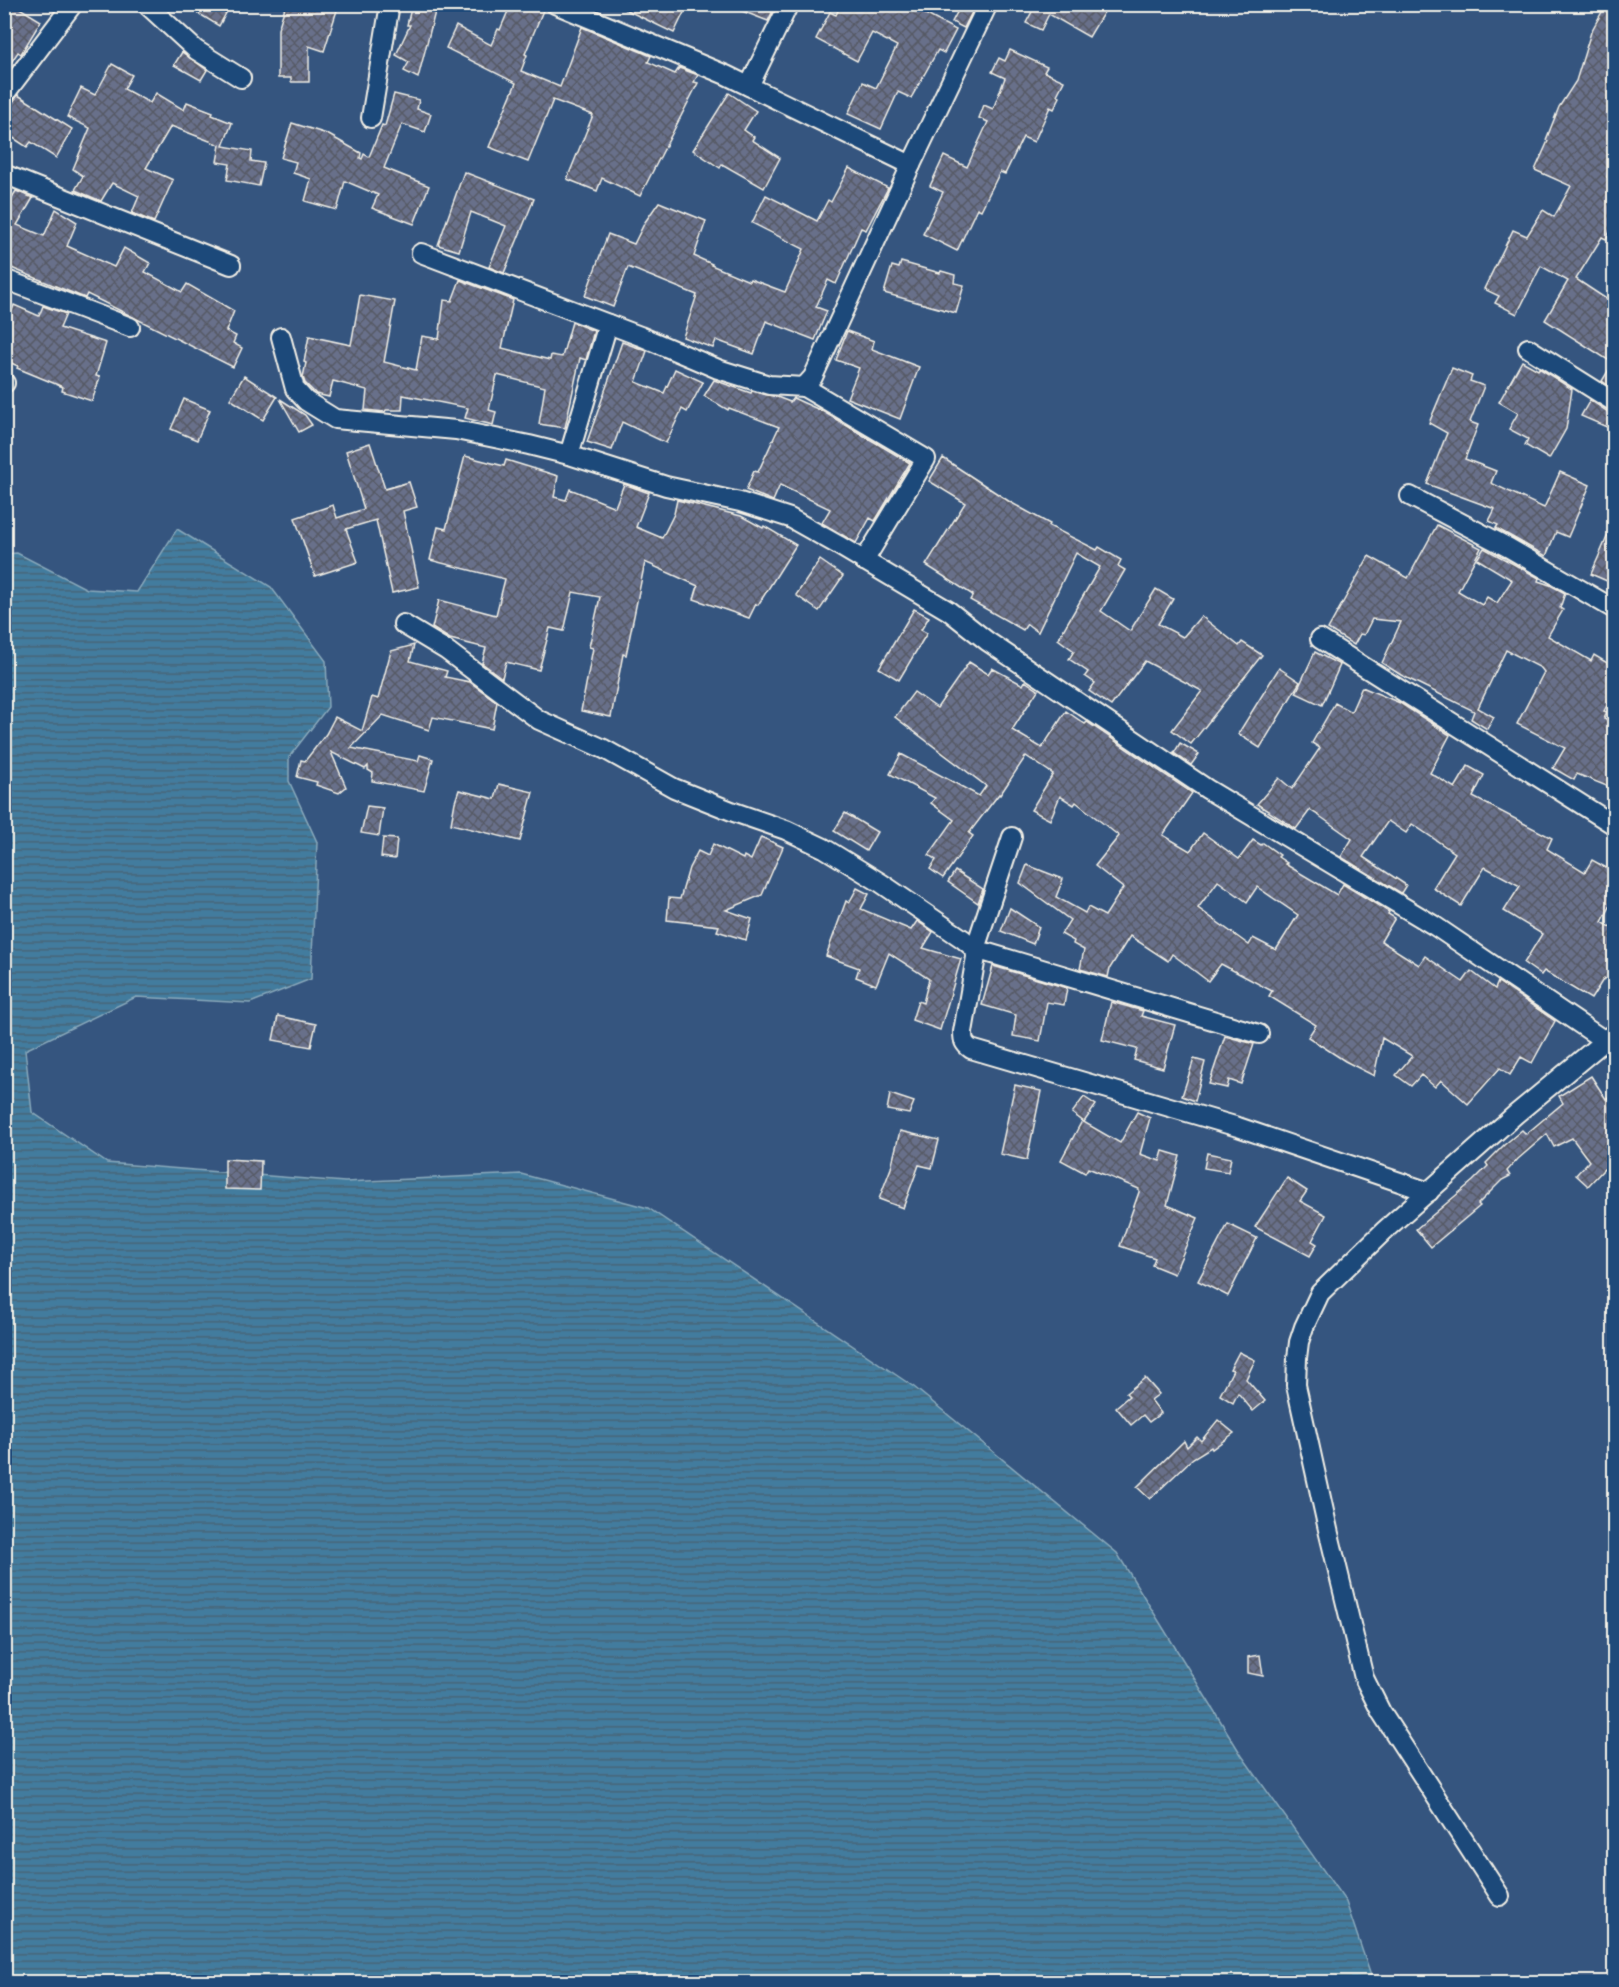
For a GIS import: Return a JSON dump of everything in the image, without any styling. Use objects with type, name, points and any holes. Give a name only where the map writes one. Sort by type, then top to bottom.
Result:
[{"type":"street","points":[[4,95],[73,4]]},
{"type":"street","points":[[146,4],[196,50],[241,78]]},
{"type":"street","points":[[371,118],[390,4]]},
{"type":"street","points":[[555,4],[586,11],[726,75],[911,165]]},
{"type":"street","points":[[749,86],[789,4]]},
{"type":"street","points":[[804,387],[813,376],[988,4]]},
{"type":"street","points":[[4,174],[231,265]]},
{"type":"street","points":[[422,253],[718,369],[769,385],[804,387],[926,459],[864,561]]},
{"type":"street","points":[[4,279],[130,327]]},
{"type":"street","points":[[569,455],[608,324]]},
{"type":"street","points":[[281,337],[295,389],[306,401],[335,419],[456,430],[569,455],[666,486],[740,502],[790,518],[949,611],[987,641],[1207,789],[1435,926],[1610,1037],[1516,1114],[1320,1293],[1311,1309],[1299,1342],[1296,1385],[1364,1678],[1381,1712],[1500,1896]]},
{"type":"street","points":[[1528,348],[1614,402]]},
{"type":"street","points":[[1410,496],[1509,548],[1614,609]]},
{"type":"street","points":[[403,624],[454,656],[539,720],[604,749],[674,788],[786,830],[824,848],[881,883],[975,949],[1258,1034]]},
{"type":"street","points":[[1320,639],[1614,825]]},
{"type":"street","points":[[1012,837],[975,949],[976,957],[963,1032],[963,1040],[971,1049],[1238,1126],[1429,1192]]},
{"type":"water","points":[[177,529],[271,587],[326,661],[328,707],[289,757],[289,781],[317,842],[311,979],[250,1003],[136,997],[25,1050],[32,1112],[107,1163],[345,1182],[521,1174],[648,1208],[914,1387],[1117,1553],[1242,1756],[1346,1902],[1373,1982],[5,1982],[5,554],[17,553],[87,589],[137,592]]},
{"type":"building","points":[[4,4],[13,4],[41,21],[21,54],[18,52],[4,73]]},
{"type":"building","points":[[183,4],[231,4],[219,26]]},
{"type":"building","points":[[286,4],[339,4],[324,51],[309,46],[309,82],[291,82],[291,78],[278,78],[278,29]]},
{"type":"building","points":[[412,4],[437,4],[418,78],[404,71],[409,62],[396,55],[410,25],[407,25]]},
{"type":"building","points":[[511,4],[535,4],[544,8],[525,54],[527,55],[521,71],[560,87],[582,27],[651,56],[648,62],[675,74],[679,68],[698,75],[694,82],[698,83],[640,196],[602,178],[597,191],[567,179],[593,115],[553,100],[528,162],[489,147],[516,83],[446,48],[456,26],[491,45]]},
{"type":"building","points":[[614,4],[688,4],[674,33]]},
{"type":"building","points":[[729,4],[776,4],[768,21],[729,6]]},
{"type":"building","points":[[841,4],[885,4],[897,11],[900,4],[906,4],[956,30],[944,53],[938,50],[911,98],[898,92],[881,129],[848,114],[863,82],[876,88],[897,46],[872,33],[857,61],[816,39],[830,12],[836,15]]},
{"type":"building","points":[[1032,4],[1090,4],[1104,12],[1089,37],[1049,14],[1041,30],[1026,23],[1035,6]]},
{"type":"building","points":[[961,5],[973,10],[964,28],[952,22]]},
{"type":"building","points":[[1603,10],[1614,16],[1614,158],[1607,177],[1614,180],[1614,224],[1606,239],[1602,237],[1576,279],[1614,304],[1614,389],[1602,381],[1613,363],[1545,320],[1568,281],[1541,266],[1517,314],[1495,303],[1499,296],[1484,289],[1513,230],[1527,236],[1543,210],[1554,217],[1571,186],[1535,170],[1548,141],[1546,140],[1559,107],[1576,81],[1591,32]]},
{"type":"building","points":[[1010,50],[1047,67],[1044,72],[1064,81],[1057,95],[1060,97],[1054,109],[1050,107],[1034,142],[1023,137],[1005,174],[1000,172],[981,210],[977,208],[957,251],[923,234],[943,192],[930,186],[944,156],[967,167],[988,122],[979,118],[984,105],[993,109],[1005,78],[992,72],[999,58],[1005,61]]},
{"type":"building","points":[[182,52],[207,70],[201,80],[174,65]]},
{"type":"building","points":[[112,64],[132,75],[124,89],[150,103],[156,93],[184,110],[187,102],[213,112],[212,115],[232,123],[223,146],[252,151],[251,161],[264,163],[259,186],[227,180],[230,164],[217,162],[220,145],[171,126],[146,168],[173,180],[154,222],[132,213],[139,196],[112,183],[101,201],[75,190],[83,176],[73,169],[90,128],[67,117],[81,88],[95,95]]},
{"type":"building","points":[[729,93],[756,111],[744,130],[754,137],[752,140],[780,158],[764,188],[722,164],[720,168],[693,150]]},
{"type":"building","points":[[394,94],[419,100],[417,109],[431,114],[425,132],[402,124],[384,168],[429,186],[414,224],[372,208],[378,195],[345,181],[337,210],[305,201],[311,179],[293,173],[296,162],[281,158],[292,123],[327,134],[361,153],[360,158],[362,159],[364,154],[369,157],[382,125],[385,126]]},
{"type":"building","points":[[18,95],[72,129],[56,158],[31,142],[27,147],[4,132],[4,106],[13,102]]},
{"type":"building","points":[[849,168],[888,188],[866,230],[861,228],[836,284],[828,280],[816,307],[827,311],[815,340],[766,321],[754,354],[716,340],[713,348],[683,337],[697,295],[628,267],[613,307],[585,296],[608,234],[634,244],[645,222],[659,202],[706,221],[694,256],[749,281],[750,279],[785,292],[804,249],[752,223],[766,195],[817,221],[828,200],[831,202]]},
{"type":"building","points":[[464,172],[534,199],[504,273],[489,267],[506,226],[471,212],[459,251],[438,245]]},
{"type":"building","points":[[16,191],[33,198],[17,225],[44,236],[56,209],[77,222],[67,246],[114,267],[124,248],[150,263],[145,272],[182,292],[187,284],[234,311],[226,331],[236,336],[233,343],[242,348],[233,367],[87,294],[85,298],[4,265],[4,210]]},
{"type":"building","points":[[901,262],[955,275],[954,283],[964,285],[956,313],[884,293],[892,266],[899,268]]},
{"type":"building","points":[[460,280],[513,300],[502,348],[550,360],[551,355],[562,357],[572,322],[594,331],[586,360],[580,358],[565,428],[539,424],[545,387],[497,375],[489,410],[496,412],[493,425],[465,418],[468,408],[403,395],[402,410],[386,410],[385,412],[365,410],[367,390],[333,381],[329,397],[316,394],[305,383],[303,377],[306,363],[304,362],[309,336],[351,345],[360,295],[395,301],[384,362],[416,370],[422,336],[439,339],[444,300],[452,301]]},
{"type":"building","points":[[14,305],[39,316],[43,306],[66,314],[60,328],[106,343],[96,376],[100,377],[92,401],[62,391],[63,387],[17,368],[18,366],[4,360],[4,307],[12,310]]},
{"type":"building","points":[[847,331],[874,341],[872,349],[919,367],[900,419],[847,398],[859,368],[836,360]]},
{"type":"building","points":[[622,342],[647,351],[636,382],[664,393],[675,369],[703,382],[687,412],[682,409],[666,443],[622,422],[612,450],[587,442]]},
{"type":"building","points":[[1522,361],[1538,370],[1539,368],[1572,389],[1566,429],[1549,459],[1525,445],[1528,439],[1509,429],[1518,413],[1499,402]]},
{"type":"building","points":[[1452,368],[1472,376],[1470,381],[1484,386],[1470,422],[1478,425],[1465,459],[1496,471],[1491,483],[1544,508],[1560,472],[1590,485],[1568,537],[1556,532],[1546,556],[1496,528],[1498,525],[1489,521],[1495,509],[1427,484],[1447,433],[1429,423]]},
{"type":"building","points":[[244,376],[277,397],[263,420],[230,399]]},
{"type":"building","points":[[714,380],[751,393],[752,391],[790,402],[793,398],[822,411],[910,463],[875,521],[870,518],[856,543],[822,523],[830,509],[780,485],[773,501],[746,490],[754,471],[758,472],[779,427],[729,408],[728,410],[704,396]]},
{"type":"building","points":[[184,399],[210,410],[197,440],[171,429]]},
{"type":"building","points":[[280,399],[305,415],[312,425],[299,432]]},
{"type":"building","points":[[1590,400],[1608,412],[1614,413],[1614,430],[1581,416]]},
{"type":"building","points":[[370,443],[385,489],[409,482],[417,507],[403,511],[419,587],[392,593],[376,520],[346,529],[358,562],[315,576],[295,518],[333,505],[337,518],[364,509],[346,451]]},
{"type":"building","points":[[465,456],[504,466],[506,460],[558,476],[554,497],[566,500],[570,489],[615,507],[624,484],[649,493],[636,527],[662,538],[674,514],[677,500],[741,516],[763,528],[764,526],[796,545],[749,618],[694,599],[698,586],[645,562],[611,717],[581,711],[593,648],[589,647],[600,597],[573,592],[564,631],[550,628],[539,670],[506,662],[502,678],[482,663],[486,648],[450,639],[432,628],[439,600],[496,615],[505,579],[430,560],[438,527],[446,529]]},
{"type":"building","points":[[943,458],[1010,502],[1050,524],[1049,526],[1097,550],[1099,547],[1121,560],[1118,566],[1125,570],[1101,611],[1130,631],[1156,589],[1173,599],[1158,624],[1183,637],[1201,616],[1239,646],[1242,642],[1262,655],[1191,744],[1172,730],[1202,691],[1145,661],[1111,706],[1089,691],[1095,683],[1085,676],[1088,672],[1069,659],[1074,651],[1058,639],[1100,567],[1076,553],[1038,632],[1027,624],[1023,630],[970,600],[973,595],[926,565],[965,503],[929,481]]},
{"type":"building","points":[[1614,521],[1614,584],[1591,574]]},
{"type":"building","points":[[1437,525],[1481,548],[1458,591],[1482,605],[1487,597],[1497,603],[1512,580],[1477,559],[1484,548],[1539,578],[1538,581],[1565,593],[1560,608],[1563,610],[1548,636],[1591,661],[1594,655],[1614,667],[1614,693],[1604,711],[1607,712],[1604,719],[1614,723],[1614,789],[1577,774],[1574,780],[1553,768],[1565,748],[1517,724],[1544,672],[1541,668],[1506,650],[1478,708],[1494,717],[1487,729],[1471,719],[1474,711],[1401,675],[1382,663],[1401,622],[1372,619],[1364,635],[1360,634],[1354,645],[1328,629],[1369,556],[1408,578]]},
{"type":"building","points":[[820,560],[843,576],[819,611],[796,595]]},
{"type":"building","points":[[914,609],[929,617],[921,630],[927,633],[899,680],[879,668]]},
{"type":"building","points":[[414,645],[410,661],[447,671],[445,677],[470,682],[497,702],[492,729],[433,717],[429,730],[383,715],[351,748],[418,761],[420,755],[433,759],[424,791],[372,781],[373,773],[368,770],[368,766],[365,769],[331,752],[346,787],[339,793],[316,785],[317,782],[297,777],[301,760],[305,761],[326,734],[335,717],[362,731],[372,697],[378,699],[391,651]]},
{"type":"building","points":[[1315,652],[1340,665],[1322,705],[1296,693]]},
{"type":"building","points":[[969,662],[988,674],[992,668],[1023,685],[1025,681],[1038,690],[1012,730],[1042,748],[1066,711],[1085,724],[1087,722],[1192,793],[1163,835],[1190,851],[1203,833],[1239,859],[1253,840],[1261,845],[1263,843],[1280,855],[1278,857],[1287,863],[1285,864],[1337,895],[1343,884],[1389,912],[1388,914],[1395,918],[1381,941],[1419,965],[1425,956],[1463,982],[1471,971],[1495,989],[1498,982],[1555,1021],[1532,1063],[1521,1057],[1510,1075],[1500,1068],[1468,1104],[1441,1080],[1435,1087],[1421,1075],[1411,1086],[1396,1075],[1412,1056],[1382,1038],[1374,1076],[1345,1061],[1308,1037],[1316,1025],[1269,996],[1272,991],[1221,964],[1208,981],[1172,954],[1168,961],[1130,936],[1110,968],[1108,977],[1080,969],[1084,950],[1061,934],[1070,920],[1020,883],[1027,865],[1063,879],[1056,897],[1085,913],[1088,907],[1105,916],[1123,888],[1095,866],[1119,836],[1076,802],[1074,805],[1060,796],[1050,820],[1031,810],[1053,774],[1026,756],[1000,795],[969,833],[973,836],[943,878],[930,869],[936,860],[929,855],[954,820],[931,803],[935,798],[890,774],[901,754],[979,796],[986,786],[895,717],[914,692],[937,708]],"holes":[[[1218,881],[1247,902],[1257,887],[1298,915],[1276,950],[1253,938],[1249,945],[1198,908]]]},
{"type":"building","points":[[1279,668],[1300,682],[1260,748],[1238,734]]},
{"type":"building","points":[[1362,687],[1400,703],[1450,735],[1430,773],[1455,788],[1468,766],[1484,775],[1473,797],[1552,838],[1547,849],[1585,872],[1592,860],[1614,872],[1614,899],[1602,922],[1614,929],[1614,985],[1604,978],[1591,999],[1544,971],[1541,975],[1524,963],[1542,934],[1504,911],[1520,886],[1485,867],[1461,906],[1433,888],[1455,853],[1412,824],[1406,833],[1388,821],[1363,857],[1406,885],[1401,893],[1341,857],[1352,839],[1310,810],[1296,829],[1257,804],[1279,778],[1292,789],[1320,748],[1312,743],[1335,703],[1351,712]]},
{"type":"building","points":[[1180,743],[1199,754],[1191,765],[1174,753]]},
{"type":"building","points":[[499,784],[533,792],[520,841],[451,824],[459,790],[495,799]]},
{"type":"building","points":[[367,806],[383,808],[379,836],[361,833]]},
{"type":"building","points":[[845,813],[877,832],[866,851],[834,831]]},
{"type":"building","points":[[761,837],[783,847],[762,895],[726,910],[752,919],[746,940],[717,931],[719,926],[667,920],[669,898],[680,899],[689,868],[698,851],[708,856],[713,844],[743,859],[744,856],[751,860]]},
{"type":"building","points":[[383,838],[397,839],[395,859],[381,857]]},
{"type":"building","points":[[955,871],[983,889],[978,903],[948,882]]},
{"type":"building","points":[[857,888],[869,894],[861,909],[911,930],[917,921],[933,932],[923,948],[961,959],[940,1030],[912,1020],[918,1001],[923,1003],[929,979],[889,953],[876,985],[856,977],[859,968],[826,956],[846,901],[849,903]]},
{"type":"building","points":[[1010,908],[1039,927],[1033,944],[1001,931]]},
{"type":"building","points":[[993,966],[1067,988],[1064,1005],[1047,1002],[1040,1041],[1013,1036],[1016,1015],[982,1005]]},
{"type":"building","points":[[1111,1002],[1143,1011],[1141,1016],[1175,1025],[1163,1068],[1134,1060],[1137,1049],[1102,1040]]},
{"type":"building","points":[[278,1016],[316,1024],[311,1047],[273,1040]]},
{"type":"building","points":[[1225,1036],[1254,1044],[1241,1084],[1229,1080],[1227,1088],[1209,1084]]},
{"type":"building","points":[[1194,1059],[1205,1062],[1195,1101],[1182,1096]]},
{"type":"building","points":[[1591,1076],[1606,1099],[1614,1092],[1614,1166],[1604,1169],[1588,1186],[1576,1175],[1589,1161],[1572,1138],[1554,1147],[1547,1134],[1518,1159],[1507,1171],[1510,1176],[1502,1180],[1478,1204],[1480,1206],[1431,1247],[1416,1229],[1473,1181],[1488,1166],[1486,1163],[1504,1145],[1522,1130],[1526,1134],[1563,1103],[1559,1096]]},
{"type":"building","points":[[1015,1085],[1041,1091],[1027,1160],[1000,1154]]},
{"type":"building","points":[[890,1094],[914,1102],[909,1114],[887,1110]]},
{"type":"building","points":[[1084,1097],[1096,1105],[1084,1122],[1072,1113]]},
{"type":"building","points":[[1137,1112],[1150,1118],[1140,1154],[1160,1161],[1163,1151],[1180,1156],[1167,1205],[1198,1218],[1174,1274],[1152,1265],[1155,1258],[1120,1246],[1139,1189],[1088,1168],[1085,1173],[1061,1160],[1082,1121],[1120,1143]]},
{"type":"building","points":[[900,1131],[939,1140],[932,1168],[919,1165],[903,1208],[879,1199],[891,1168]]},
{"type":"building","points":[[1207,1153],[1231,1158],[1228,1172],[1204,1168]]},
{"type":"building","points":[[225,1159],[261,1161],[260,1190],[225,1189]]},
{"type":"building","points":[[1287,1178],[1307,1191],[1300,1201],[1326,1215],[1312,1241],[1317,1244],[1310,1256],[1255,1227]]},
{"type":"building","points":[[1228,1224],[1257,1238],[1228,1296],[1198,1281]]},
{"type":"building","points":[[1239,1352],[1255,1360],[1246,1379],[1265,1401],[1253,1411],[1238,1393],[1233,1403],[1220,1395]]},
{"type":"building","points":[[1145,1378],[1159,1394],[1151,1400],[1161,1413],[1149,1422],[1143,1415],[1131,1425],[1116,1407],[1129,1396],[1126,1393]]},
{"type":"building","points":[[1218,1420],[1234,1433],[1212,1449],[1211,1447],[1193,1458],[1150,1499],[1137,1487],[1184,1441],[1187,1447],[1197,1437],[1201,1441]]},
{"type":"building","points":[[1260,1655],[1263,1676],[1248,1673],[1248,1657]]}]
